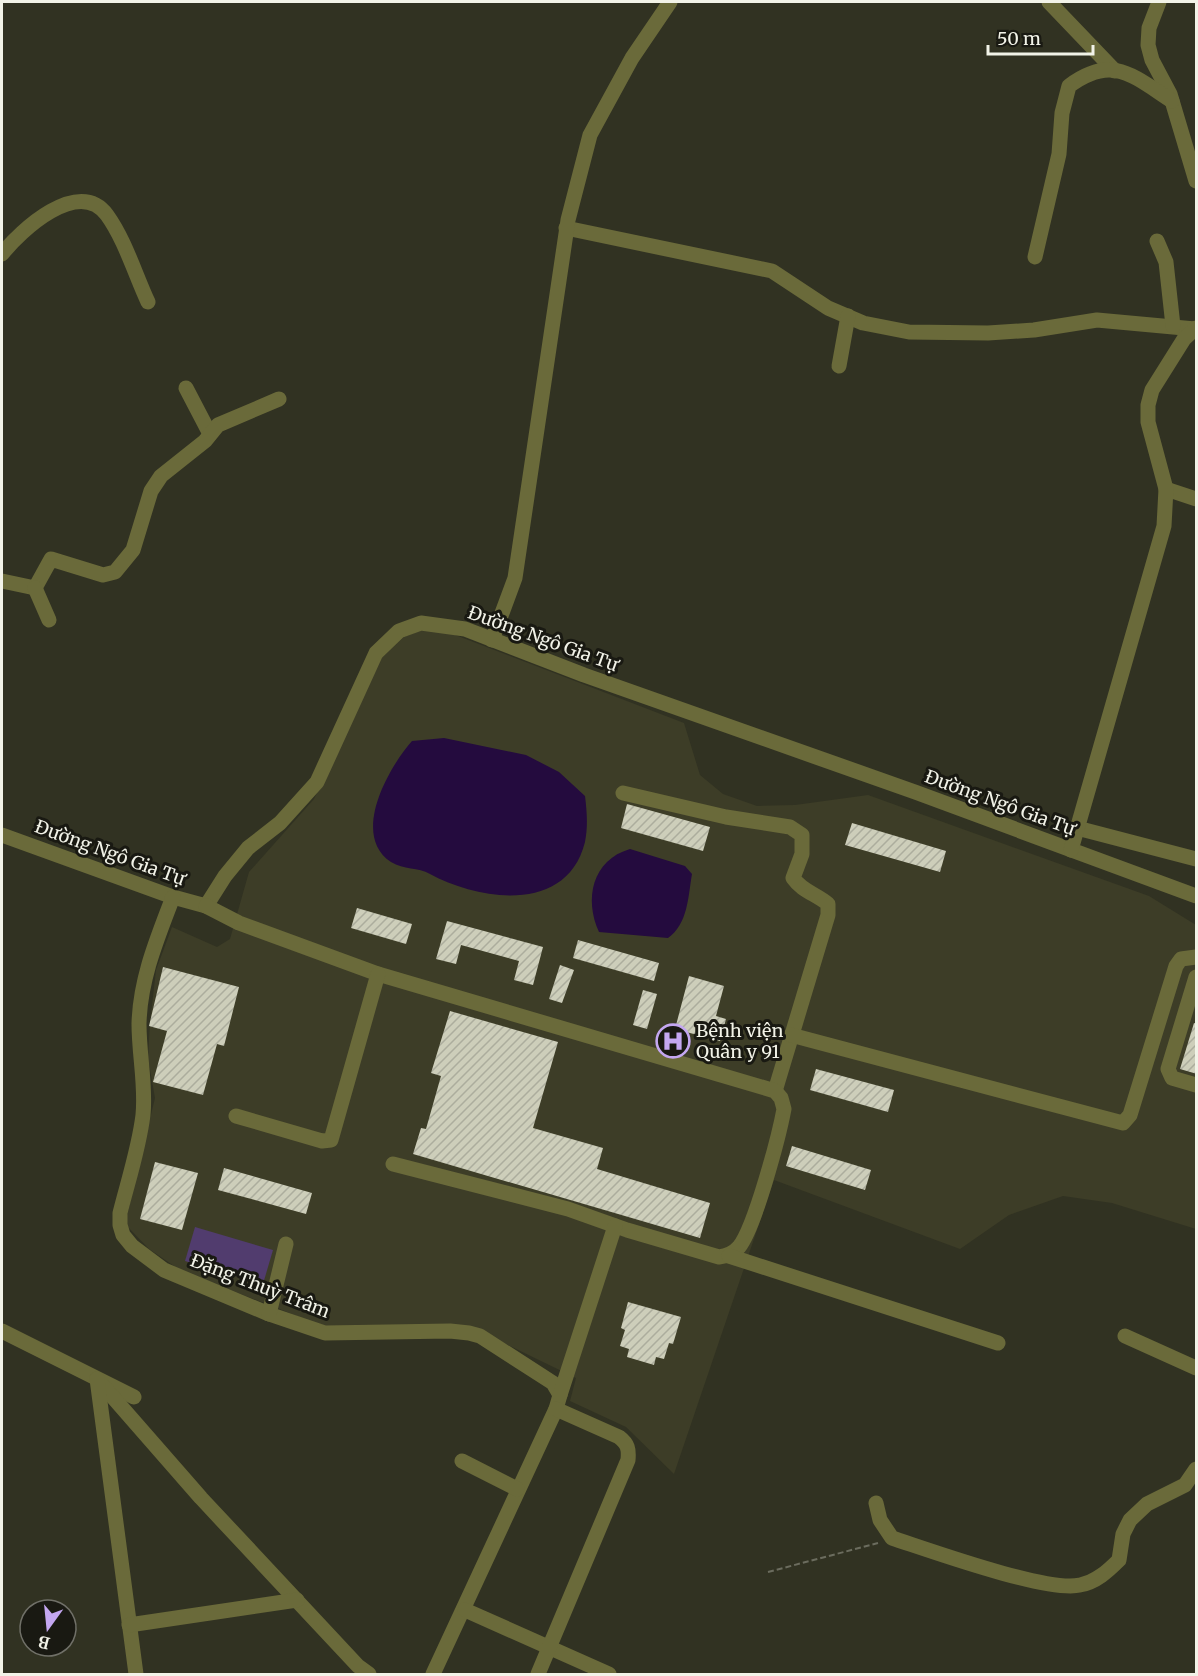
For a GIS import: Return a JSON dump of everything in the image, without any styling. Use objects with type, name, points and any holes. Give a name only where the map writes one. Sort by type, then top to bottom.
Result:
[{"type":"street","points":[[492,640],[515,578],[567,228],[590,135],[632,58],[670,2]]},
{"type":"street","points":[[1049,2],[1115,70]]},
{"type":"street","points":[[1159,2],[1149,28],[1148,45],[1152,60],[1172,100],[1197,181]]},
{"type":"street","points":[[1035,256],[1059,154],[1062,113],[1069,86],[1086,74],[1101,68],[1134,76],[1172,100]]},
{"type":"street","points":[[2,254],[20,231],[51,210],[79,201],[90,202],[106,213],[148,302]]},
{"type":"street","points":[[567,228],[772,271],[828,308],[863,323],[909,332],[1023,331],[1097,320],[1196,329]]},
{"type":"street","points":[[1157,241],[1166,262],[1173,326]]},
{"type":"street","points":[[839,366],[848,316]]},
{"type":"street","points":[[1071,850],[1164,526],[1166,489],[1148,422],[1148,405],[1152,390],[1184,339],[1196,329]]},
{"type":"street","points":[[186,388],[210,434]]},
{"type":"street","points":[[35,588],[51,559],[103,575],[115,572],[133,550],[155,483],[210,434],[218,424],[279,399]]},
{"type":"street","points":[[1166,489],[1197,499]]},
{"type":"street","points":[[2,581],[35,588]]},
{"type":"street","points":[[35,588],[49,620]]},
{"type":"street","name":"Đường Ngô Gia Tự","points":[[2,835],[173,897],[206,906],[225,876],[248,848],[280,823],[317,782],[376,653],[399,631],[421,623],[465,629],[584,675],[1196,896]]},
{"type":"street","points":[[623,793],[726,817],[790,827],[802,835],[802,854],[793,878],[799,888],[828,904],[828,915],[775,1091]]},
{"type":"street","points":[[1077,828],[1197,859]]},
{"type":"street","name":"Đặng Thuỳ Trâm","points":[[173,897],[148,959],[139,1021],[144,1087],[143,1118],[120,1225],[132,1246],[164,1270],[268,1314],[325,1333],[450,1331],[480,1336],[553,1383],[558,1402]]},
{"type":"street","points":[[206,906],[239,923],[378,974],[775,1091],[781,1098],[784,1109],[781,1125],[753,1216],[739,1247],[729,1256]]},
{"type":"street","points":[[791,1035],[1123,1123],[1130,1115],[1176,966],[1181,959],[1188,956],[1197,957]]},
{"type":"street","points":[[236,1116],[322,1141],[331,1140],[378,974]]},
{"type":"street","points":[[1197,977],[1168,1069],[1172,1078],[1197,1085]]},
{"type":"street","points":[[393,1164],[530,1198],[719,1257],[729,1256],[998,1343]]},
{"type":"street","points":[[433,1674],[465,1610],[517,1489],[558,1402],[615,1226]]},
{"type":"street","points":[[268,1314],[286,1244]]},
{"type":"street","points":[[2,1331],[134,1397]]},
{"type":"street","points":[[1125,1336],[1197,1368]]},
{"type":"street","points":[[97,1379],[201,1498],[358,1666],[369,1674]]},
{"type":"street","points":[[97,1379],[136,1674]]},
{"type":"street","points":[[538,1674],[628,1460],[629,1451],[626,1443],[619,1437],[558,1402]]},
{"type":"street","points":[[462,1461],[517,1489]]},
{"type":"street","points":[[876,1503],[880,1520],[892,1538],[1034,1582],[1078,1586],[1093,1581],[1119,1560],[1124,1534],[1130,1520],[1147,1504],[1185,1485],[1197,1469]]},
{"type":"street","points":[[129,1625],[297,1599]]},
{"type":"street","points":[[465,1610],[609,1674]]},
{"type":"path","points":[[768,1572],[831,1557],[892,1538]]},
{"type":"shaded area","name":"Bệnh viện Quân y 91","points":[[422,630],[450,633],[684,723],[700,775],[723,794],[757,806],[795,805],[868,795],[1149,896],[1196,925],[1196,1229],[1112,1203],[1063,1196],[1009,1215],[960,1249],[774,1180],[674,1474],[626,1427],[570,1401],[576,1378],[469,1326],[325,1327],[180,1270],[149,1249],[125,1224],[155,1098],[148,1058],[150,1023],[156,970],[172,927],[217,947],[230,939],[249,872],[314,799],[382,657],[404,637]]},
{"type":"shaded area","points":[[444,738],[526,755],[559,772],[585,796],[587,831],[585,842],[575,865],[560,881],[541,891],[520,895],[496,895],[473,891],[425,872],[396,865],[379,850],[374,835],[374,819],[384,784],[393,767],[412,741]]},
{"type":"shaded area","points":[[630,849],[685,866],[692,874],[683,918],[675,932],[668,938],[599,932],[592,907],[595,882],[607,862],[617,854]]},
{"type":"shaded area","points":[[195,1227],[273,1250],[263,1284],[185,1261]]},
{"type":"building","points":[[627,804],[710,827],[703,851],[621,828]]},
{"type":"building","points":[[852,823],[946,851],[940,872],[845,845]]},
{"type":"building","points":[[357,908],[412,924],[406,944],[351,928]]},
{"type":"building","points":[[447,921],[543,947],[533,985],[514,980],[519,961],[461,945],[456,964],[436,959]]},
{"type":"building","points":[[578,940],[659,963],[654,981],[573,958]]},
{"type":"building","points":[[560,965],[574,970],[562,1003],[549,999]]},
{"type":"building","points":[[163,967],[239,987],[224,1046],[217,1044],[203,1095],[153,1082],[167,1031],[149,1026]]},
{"type":"building","points":[[689,976],[724,986],[716,1016],[726,1019],[720,1041],[675,1029]]},
{"type":"building","points":[[643,990],[657,994],[647,1029],[633,1025]]},
{"type":"building","points":[[450,1011],[558,1042],[533,1128],[603,1148],[597,1169],[710,1203],[700,1238],[413,1154],[421,1128],[426,1129],[441,1076],[431,1073]]},
{"type":"building","points":[[1194,1023],[1197,1024],[1197,1074],[1180,1069]]},
{"type":"building","points":[[816,1069],[894,1090],[888,1112],[810,1090]]},
{"type":"building","points":[[792,1146],[871,1170],[865,1190],[786,1166]]},
{"type":"building","points":[[155,1162],[198,1173],[182,1230],[140,1219]]},
{"type":"building","points":[[224,1168],[312,1193],[306,1214],[218,1190]]},
{"type":"building","points":[[628,1302],[681,1317],[673,1344],[669,1343],[664,1359],[656,1357],[654,1365],[627,1357],[629,1349],[620,1346],[625,1330],[621,1328]]},
{"type":"place","name":"Bệnh viện Quân y 91","points":[[673,1041]]}]
